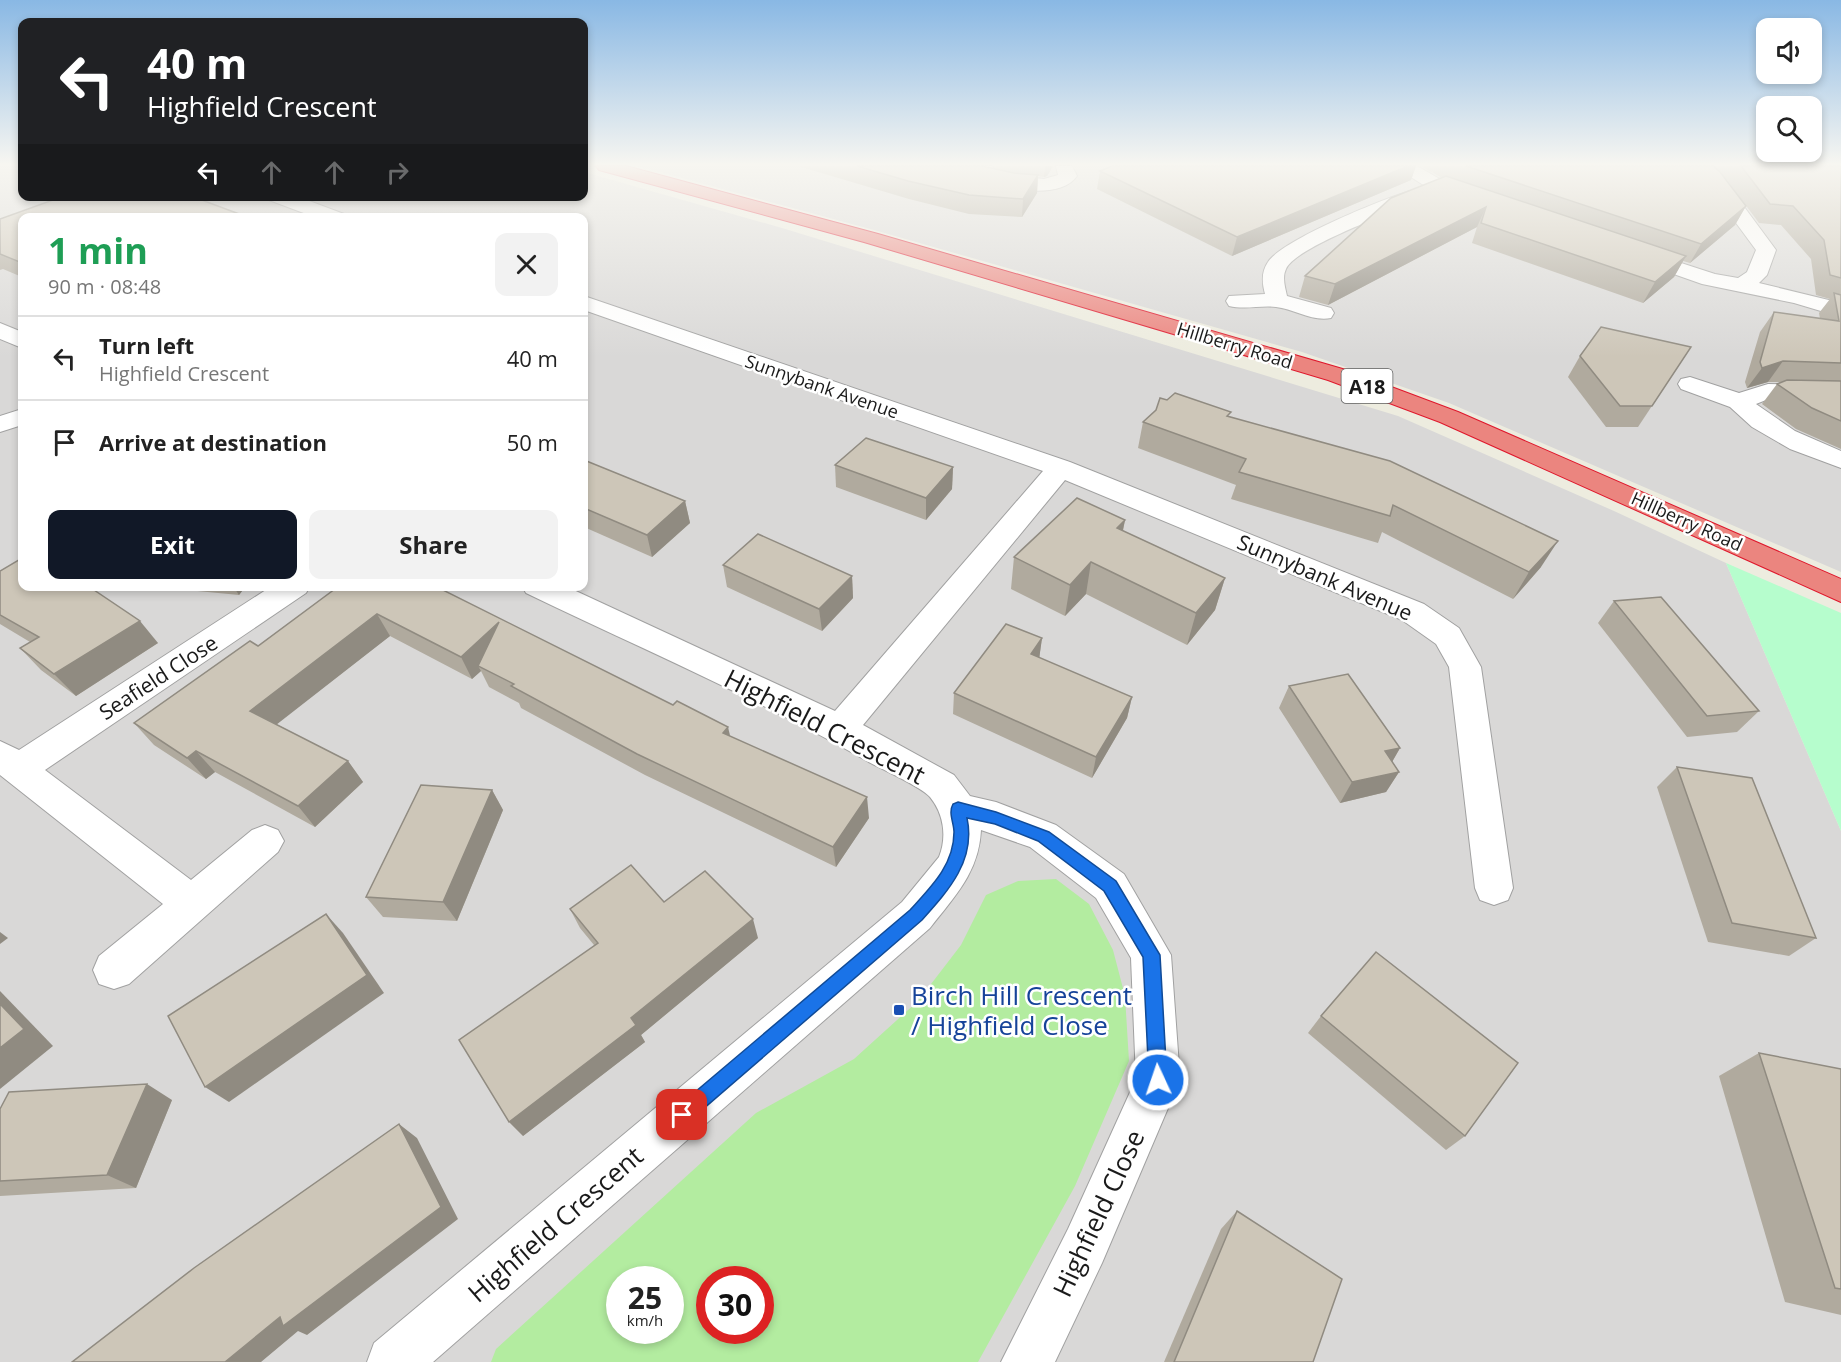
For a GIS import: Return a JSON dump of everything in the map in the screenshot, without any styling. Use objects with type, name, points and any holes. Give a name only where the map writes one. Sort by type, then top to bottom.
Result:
[{"type":"highway","name":"Hillberry Road","points":[[840,230],[1337,375],[1459,421],[1841,591]]},
{"type":"street","points":[[1277,300],[1272,279],[1278,262],[1303,244],[1337,230]]},
{"type":"street","points":[[1742,285],[1756,275],[1766,250],[1751,230]]},
{"type":"street","points":[[1619,248],[1710,279],[1798,297],[1841,310]]},
{"type":"street","points":[[1237,301],[1277,300],[1323,313]]},
{"type":"street","name":"Sunnybank Avenue","points":[[588,304],[1060,468],[1413,612],[1448,636],[1465,668],[1494,888]]},
{"type":"street","points":[[0,330],[18,339]]},
{"type":"street","points":[[1690,384],[1738,402],[1755,418],[1815,451],[1841,460]]},
{"type":"street","points":[[1738,402],[1768,391],[1841,392]]},
{"type":"street","points":[[0,424],[18,418]]},
{"type":"street","points":[[840,729],[1060,468]]},
{"type":"street","name":"Seafield Close","points":[[192,904],[10,761],[287,591]]},
{"type":"street","name":"Highfield Crescent","points":[[393,1362],[916,915],[954,867],[961,849],[962,829],[958,809],[941,785],[840,729],[548,591]]},
{"type":"street","name":"Highfield Close","points":[[958,809],[996,818],[1043,836],[1110,886],[1151,955],[1158,1080],[1085,1246],[1027,1362]]},
{"type":"street","points":[[114,970],[265,841]]},
{"type":"shaded area","points":[[0,230],[18,230],[18,591],[588,591],[588,230],[787,230],[1398,416],[1726,563],[1841,831],[1841,1362],[0,1362]]},
{"type":"shaded area","points":[[874,230],[1841,230],[1841,572],[1449,403],[1302,352]]},
{"type":"green space","points":[[1726,563],[1841,613],[1841,831]]},
{"type":"green space","points":[[1056,879],[1089,904],[1113,950],[1125,996],[1129,1061],[1075,1186],[978,1362],[491,1362],[496,1349],[756,1113],[854,1059],[918,1001],[961,945],[986,895],[1018,881]]},
{"type":"building","points":[[0,230],[18,230],[18,261],[0,254]]},
{"type":"building","points":[[1222,230],[1255,230],[1237,237]]},
{"type":"building","points":[[1356,230],[1442,230],[1335,284],[1305,276]]},
{"type":"building","points":[[1500,230],[1607,230],[1686,256],[1655,282]]},
{"type":"building","points":[[1657,230],[1718,230],[1701,244]]},
{"type":"building","points":[[1814,230],[1841,230],[1841,278],[1830,275],[1824,240]]},
{"type":"building","points":[[1834,293],[1841,295],[1841,363],[1783,361],[1762,368],[1760,362],[1774,312],[1839,321]]},
{"type":"building","points":[[1601,327],[1691,347],[1652,406],[1620,406],[1580,356]]},
{"type":"building","points":[[1787,380],[1841,381],[1841,421],[1812,408],[1777,384]]},
{"type":"building","points":[[1175,393],[1231,412],[1227,416],[1390,461],[1558,541],[1529,572],[1393,505],[1390,516],[1239,472],[1246,459],[1143,422],[1156,410],[1160,398],[1167,400]]},
{"type":"building","points":[[866,438],[953,467],[926,498],[835,465]]},
{"type":"building","points":[[588,462],[685,501],[647,535],[588,510]]},
{"type":"building","points":[[1077,498],[1125,520],[1117,528],[1225,578],[1196,613],[1091,562],[1070,585],[1014,557]]},
{"type":"building","points":[[758,534],[852,576],[819,609],[723,565]]},
{"type":"building","points":[[18,560],[18,591],[95,591],[140,621],[54,674],[20,648],[39,637],[0,615],[0,571]]},
{"type":"building","points":[[332,591],[445,591],[673,705],[677,701],[728,727],[723,733],[867,797],[833,847],[637,754],[478,666],[499,622],[461,657],[377,614],[250,711],[348,761],[298,806],[196,751],[187,758],[134,723],[250,641],[258,646]]},
{"type":"building","points":[[1661,597],[1759,711],[1707,716],[1614,601]]},
{"type":"building","points":[[1006,624],[1042,638],[1031,654],[1132,697],[1096,757],[954,693]]},
{"type":"building","points":[[1348,674],[1400,748],[1385,751],[1399,772],[1352,782],[1289,686]]},
{"type":"building","points":[[1677,767],[1752,778],[1816,938],[1732,923]]},
{"type":"building","points":[[421,785],[492,790],[443,902],[366,897]]},
{"type":"building","points":[[631,865],[664,902],[705,871],[753,919],[631,1018],[636,1025],[509,1122],[459,1040],[598,943],[570,909]]},
{"type":"building","points":[[326,914],[367,975],[205,1087],[168,1016]]},
{"type":"building","points":[[1376,952],[1518,1063],[1465,1136],[1321,1016]]},
{"type":"building","points":[[0,1004],[24,1029],[0,1048]]},
{"type":"building","points":[[1759,1053],[1841,1069],[1841,1289],[1835,1288]]},
{"type":"building","points":[[147,1084],[107,1175],[0,1181],[0,1109],[9,1092]]},
{"type":"building","points":[[399,1124],[441,1207],[283,1326],[280,1317],[225,1362],[72,1362],[194,1268]]},
{"type":"building","points":[[1237,1211],[1342,1279],[1313,1362],[1174,1362]]},
{"type":"place","name":"Birch Hill Crescent / Highfield Close","points":[[899,1010]]},
{"type":"route","points":[[682,1115],[916,915],[935,894],[954,867],[961,849],[962,829],[958,809],[996,818],[1043,836],[1110,886],[1151,955],[1158,1080]]}]
